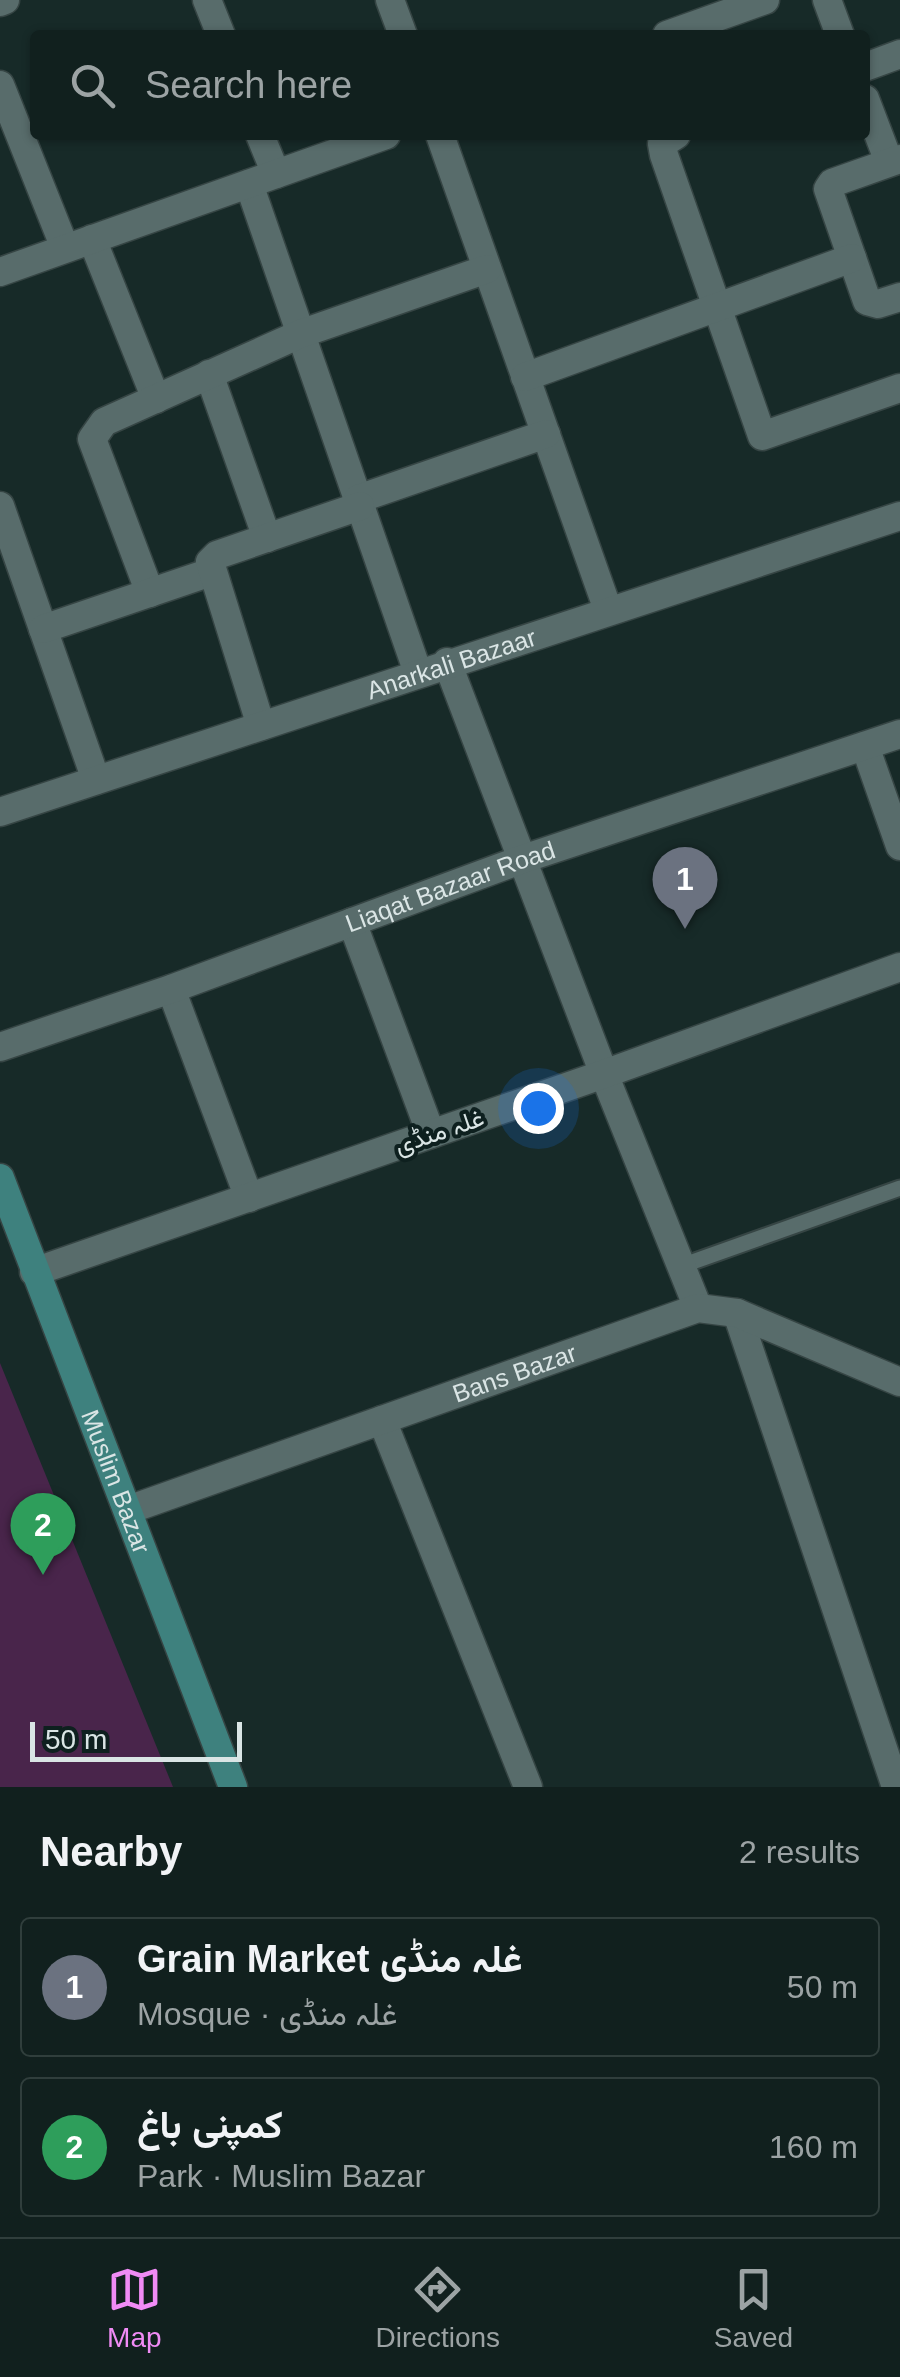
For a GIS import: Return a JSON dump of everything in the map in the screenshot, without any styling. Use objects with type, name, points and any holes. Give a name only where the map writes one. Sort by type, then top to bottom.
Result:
[{"type":"main road","name":"Muslim Bazar","points":[[0,1178],[233,1787]]},
{"type":"street","points":[[207,0],[218,30]]},
{"type":"street","points":[[390,0],[401,30]]},
{"type":"street","points":[[681,30],[765,0]]},
{"type":"street","points":[[827,0],[838,30]]},
{"type":"street","points":[[870,66],[900,54]]},
{"type":"street","points":[[0,85],[156,399]]},
{"type":"street","points":[[870,109],[895,160],[832,183],[828,189],[867,301],[878,304],[900,296]]},
{"type":"street","points":[[260,140],[262,179],[300,334],[418,673]]},
{"type":"street","points":[[0,272],[372,140]]},
{"type":"street","points":[[442,140],[608,610]]},
{"type":"street","points":[[668,140],[662,144],[664,155],[762,436],[900,388]]},
{"type":"street","points":[[525,377],[852,258]]},
{"type":"street","points":[[150,593],[92,439],[104,422],[300,334],[487,269]]},
{"type":"street","points":[[210,374],[267,538]]},
{"type":"street","points":[[261,726],[210,562],[217,555],[546,434]]},
{"type":"street","points":[[0,506],[96,780]]},
{"type":"street","name":"Anarkali Bazaar","points":[[0,812],[900,516]]},
{"type":"street","points":[[43,628],[211,572]]},
{"type":"street","points":[[447,662],[698,1308]]},
{"type":"street","name":"Liaqat Bazaar Road","points":[[0,1047],[171,989],[523,859],[900,734]]},
{"type":"street","points":[[865,746],[900,846]]},
{"type":"street","points":[[352,922],[431,1134]]},
{"type":"street","name":"غلہ منڈی","points":[[34,1272],[900,967]]},
{"type":"street","points":[[171,989],[249,1198]]},
{"type":"street","name":"Bans Bazar","points":[[128,1510],[698,1308],[738,1313],[900,1382]]},
{"type":"street","points":[[738,1313],[896,1787]]},
{"type":"street","points":[[382,1420],[528,1787]]},
{"type":"lane","points":[[681,1266],[900,1188]]},
{"type":"shaded area","points":[[0,1363],[173,1787],[0,1787]]},
{"type":"place","name":"Grain Market غلہ منڈی","points":[[685,929]]},
{"type":"place","name":"کمپنی باغ","points":[[43,1575]]}]
